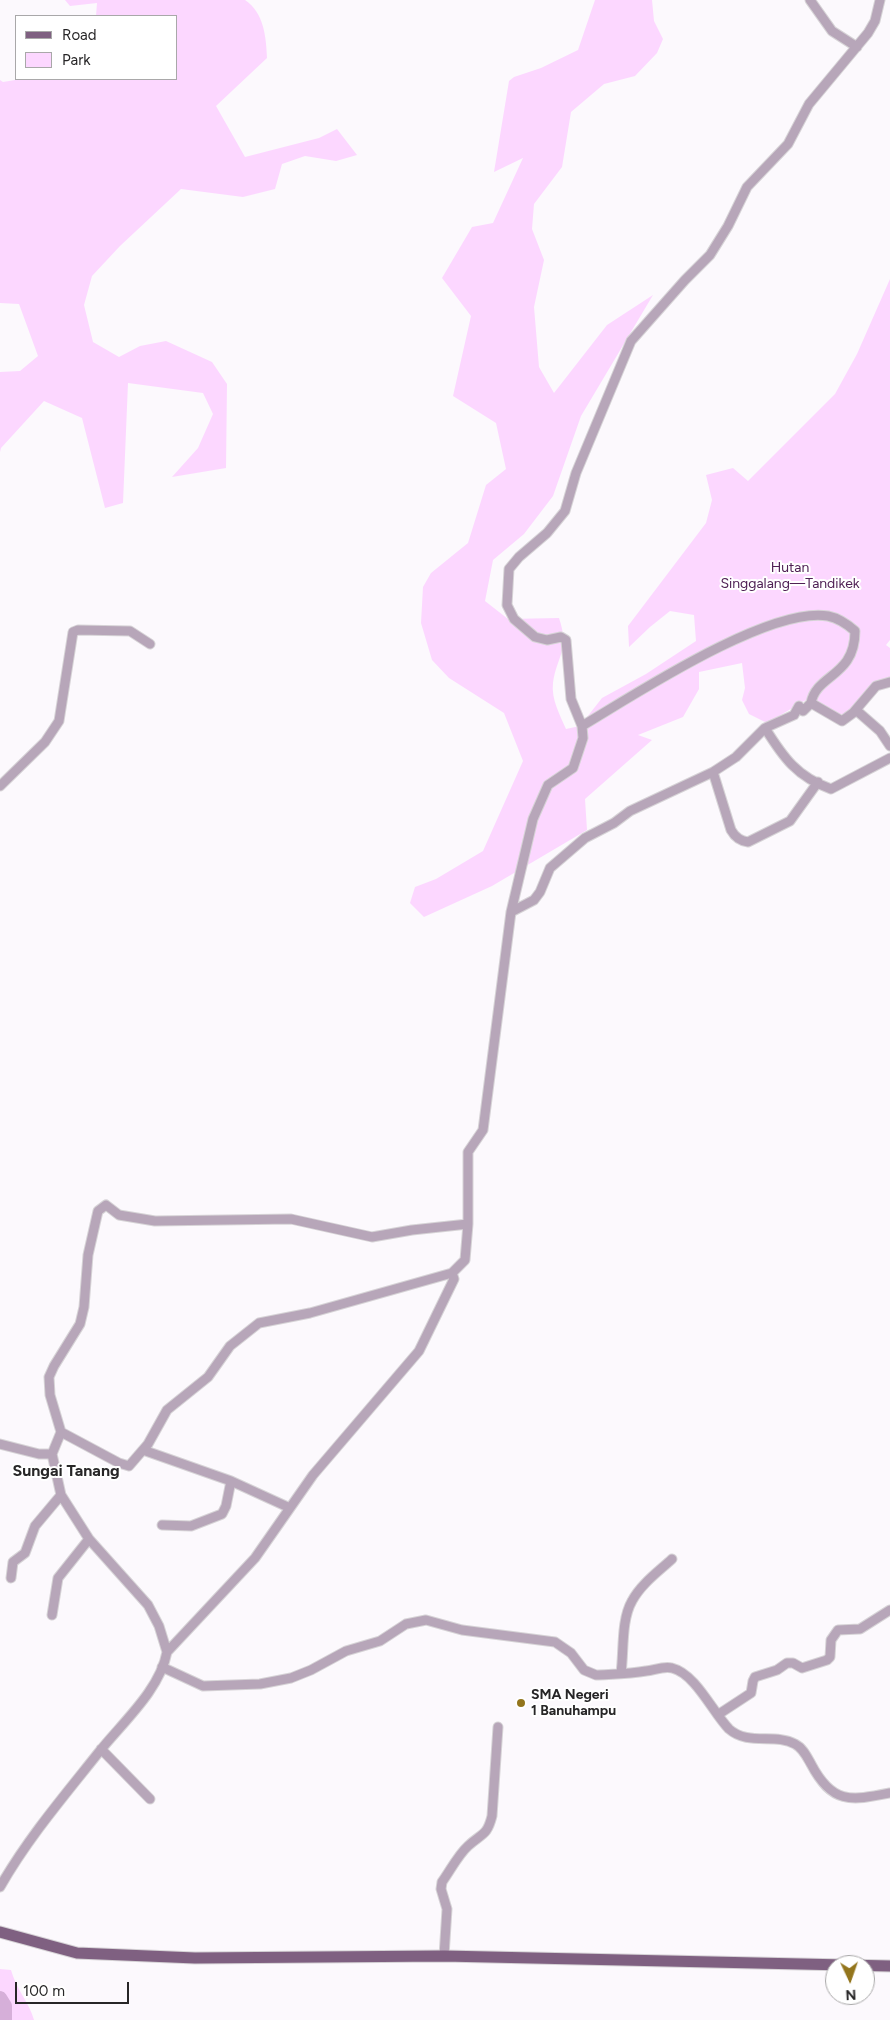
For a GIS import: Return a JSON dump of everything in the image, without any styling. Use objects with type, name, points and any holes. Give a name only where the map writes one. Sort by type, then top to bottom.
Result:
[{"type":"main road","points":[[0,1932],[56,1948],[85,1953],[225,1958],[444,1956],[890,1966]]},
{"type":"street","points":[[810,0],[832,31],[857,47]]},
{"type":"street","points":[[60,1432],[125,1466],[133,1462],[143,1450],[167,1410],[208,1377],[230,1346],[259,1323],[310,1313],[452,1273],[465,1260],[468,1224],[468,1152],[483,1130],[511,912],[533,819],[548,786],[574,768],[583,738],[582,726],[571,700],[566,640],[561,637],[547,640],[534,637],[514,619],[507,605],[510,569],[519,557],[548,533],[565,511],[576,473],[631,341],[684,280],[710,255],[747,187],[788,144],[809,104],[857,47],[875,20],[880,0]]},
{"type":"street","points":[[511,912],[534,900],[540,892],[550,868],[585,838],[614,823],[630,811],[713,772],[736,757],[765,728],[794,715],[799,706],[803,711],[811,703],[812,698],[821,686],[847,663],[855,646],[855,631],[845,623],[828,616],[777,623],[694,659],[582,726]]},
{"type":"street","points":[[0,786],[45,742],[59,720],[73,632],[78,630],[130,631],[150,644]]},
{"type":"street","points":[[811,703],[842,721],[856,710],[876,686],[890,682]]},
{"type":"street","points":[[856,710],[880,731],[890,746]]},
{"type":"street","points":[[765,728],[783,758],[808,778],[831,788],[890,758]]},
{"type":"street","points":[[713,772],[731,830],[742,841],[754,839],[790,821],[818,782]]},
{"type":"street","points":[[167,1652],[159,1626],[148,1605],[89,1539],[61,1495],[52,1454],[60,1432],[50,1395],[49,1377],[80,1324],[84,1306],[88,1255],[98,1211],[106,1205],[119,1214],[155,1221],[291,1219],[372,1237],[412,1230],[468,1224]]},
{"type":"street","points":[[0,1887],[20,1852],[101,1749],[141,1704],[162,1667],[167,1652],[255,1558],[313,1475],[419,1351],[454,1279],[452,1273]]},
{"type":"street","points":[[0,1444],[39,1454],[52,1454]]},
{"type":"street","points":[[143,1450],[231,1481],[290,1508]]},
{"type":"street","points":[[162,1525],[191,1526],[222,1514],[226,1506],[231,1481]]},
{"type":"street","points":[[11,1578],[13,1562],[25,1552],[35,1526],[61,1495]]},
{"type":"street","points":[[52,1615],[58,1578],[89,1539]]},
{"type":"street","points":[[622,1673],[626,1624],[632,1601],[651,1578],[672,1559]]},
{"type":"street","points":[[719,1714],[751,1693],[752,1680],[755,1677],[777,1670],[788,1663],[793,1662],[802,1668],[827,1660],[830,1657],[831,1640],[838,1630],[860,1629],[890,1610]]},
{"type":"street","points":[[162,1667],[203,1686],[260,1684],[291,1678],[311,1670],[346,1651],[380,1641],[406,1624],[426,1620],[462,1630],[556,1642],[571,1653],[589,1674],[622,1673],[662,1668],[674,1669],[700,1691],[728,1727],[740,1736],[761,1740],[785,1740],[796,1744],[803,1751],[818,1778],[828,1791],[852,1799],[890,1793]]},
{"type":"street","points":[[444,1956],[447,1909],[441,1889],[442,1882],[468,1846],[482,1837],[489,1828],[492,1816],[498,1727]]},
{"type":"street","points":[[101,1749],[150,1799]]},
{"type":"green space","points":[[65,0],[245,0],[260,18],[265,33],[267,58],[216,106],[245,157],[319,138],[337,129],[357,155],[336,161],[305,156],[282,164],[275,189],[243,197],[181,189],[120,246],[92,276],[84,305],[93,342],[119,357],[140,346],[166,341],[212,362],[227,384],[226,468],[172,477],[198,448],[213,414],[203,393],[128,383],[123,503],[105,508],[82,418],[44,401],[1,448],[0,452],[0,372],[20,371],[38,356],[19,304],[0,303],[0,80],[3,82],[15,80],[178,80],[178,15],[96,15],[97,3],[70,6]]},
{"type":"green space","name":"Hutan Singgalang—Tandikek","points":[[595,0],[652,0],[654,21],[663,39],[657,53],[635,76],[604,84],[571,112],[562,167],[534,204],[532,229],[544,260],[534,307],[539,367],[554,393],[607,325],[653,295],[581,416],[553,496],[524,534],[493,560],[485,601],[508,619],[559,618],[563,646],[553,683],[553,695],[566,729],[580,726],[602,698],[646,674],[696,641],[694,615],[670,611],[629,647],[628,626],[706,523],[712,500],[706,475],[733,468],[748,481],[835,394],[857,354],[890,279],[890,640],[886,645],[890,648],[890,682],[871,686],[846,714],[824,712],[809,704],[806,700],[767,723],[749,714],[742,700],[745,688],[742,663],[699,672],[699,689],[683,717],[638,735],[652,740],[585,799],[587,830],[492,886],[424,917],[410,903],[415,887],[436,879],[483,851],[523,761],[504,713],[449,678],[432,660],[421,623],[423,587],[431,573],[468,543],[486,485],[506,469],[496,423],[453,396],[471,316],[442,278],[472,227],[493,223],[523,158],[494,172],[509,81],[514,77],[541,68],[578,50]]},
{"type":"green space","points":[[0,1969],[11,1970],[34,2020],[0,2020]]},
{"type":"waterway","points":[[0,1998],[5,2006],[5,2020]]},
{"type":"place","name":"SMA Negeri 1 Banuhampu","points":[[521,1703]]},
{"type":"district","name":"Sungai Tanang","points":[[66,1471]]}]
